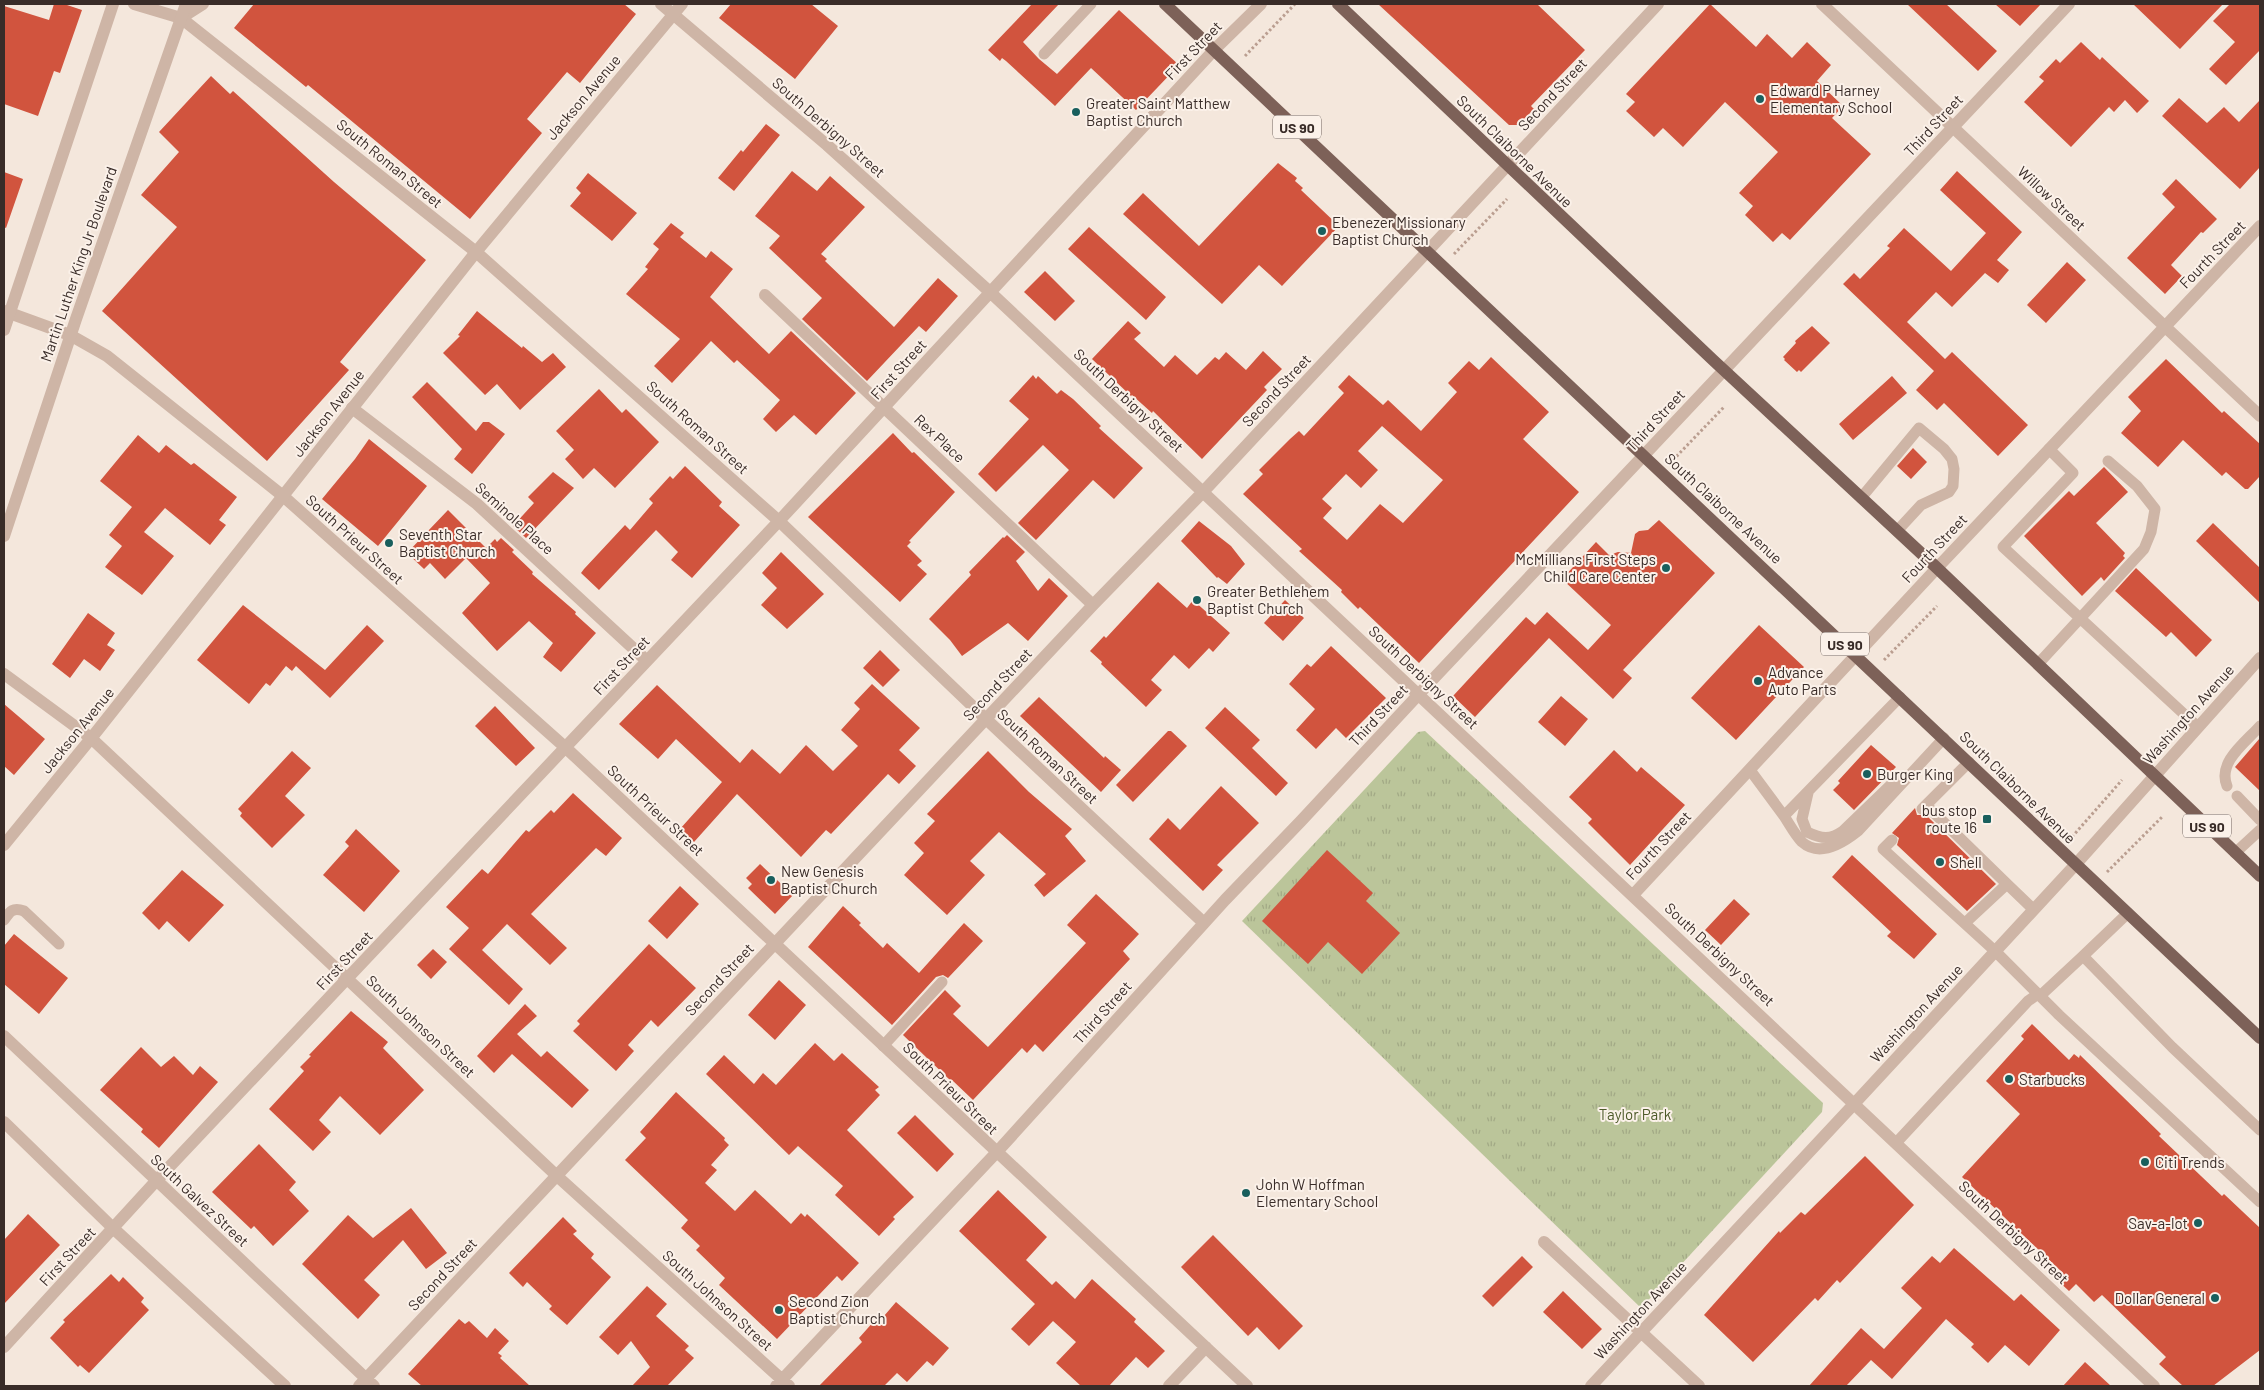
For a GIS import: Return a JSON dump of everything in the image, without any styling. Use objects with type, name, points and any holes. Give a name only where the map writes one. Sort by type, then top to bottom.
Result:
[{"type":"main road","name":"South Claiborne Avenue","points":[[1165,4],[1216,49],[1428,252],[1857,655],[2260,1038]]},
{"type":"main road","name":"South Claiborne Avenue","points":[[1338,4],[1723,370],[1897,530],[2260,876]]},
{"type":"street","points":[[4,330],[7,312],[113,4]]},
{"type":"street","name":"South Roman Street","points":[[134,4],[181,18],[476,252],[779,521],[986,719],[1204,923]]},
{"type":"street","name":"Martin Luther King Jr Boulevard","points":[[4,536],[70,335],[186,4]]},
{"type":"street","points":[[181,18],[203,4]]},
{"type":"street","name":"South Derbigny Street","points":[[661,4],[827,145],[990,292],[1634,895],[2154,1386]]},
{"type":"street","name":"Jackson Avenue","points":[[4,845],[476,252],[682,4]]},
{"type":"street","name":"First Street","points":[[4,1347],[156,1181],[566,748],[1216,49],[1261,4]]},
{"type":"street","name":"Second Street","points":[[367,1384],[557,1176],[1093,605],[1203,492],[1658,4]]},
{"type":"street","name":"Willow Street","points":[[1822,4],[2260,416]]},
{"type":"street","name":"Third Street","points":[[783,1384],[996,1153],[1204,923],[2069,4]]},
{"type":"street","name":"Fourth Street","points":[[1634,895],[1937,568],[2260,226]]},
{"type":"street","name":"Rex Place","points":[[765,295],[1093,605]]},
{"type":"street","name":"South Prieur Street","points":[[7,312],[70,335],[107,356],[283,496],[566,748],[996,1153],[1247,1386]]},
{"type":"street","name":"Seminole Place","points":[[352,408],[477,504],[647,661]]},
{"type":"street","name":"Washington Avenue","points":[[1591,1386],[2076,864],[2260,658]]},
{"type":"street","name":"South Johnson Street","points":[[4,674],[91,738],[557,1176],[783,1384]]},
{"type":"street","name":"South Galvez Street","points":[[4,1036],[367,1384]]},
{"type":"street","points":[[4,1122],[114,1229],[284,1386]]},
{"type":"street","points":[[1544,1242],[1699,1386]]},
{"type":"street","points":[[1169,1386],[1206,1347]]},
{"type":"lane","points":[[1044,54],[1091,4]]},
{"type":"lane","points":[[1861,498],[1919,428],[1944,449],[1952,459],[1954,469],[1953,486],[1949,492],[1921,505],[1897,530]]},
{"type":"lane","points":[[2049,450],[2073,473],[2003,547],[2198,727]]},
{"type":"lane","points":[[2038,664],[2144,549],[2155,509],[2137,486],[2108,461]]},
{"type":"lane","points":[[1784,816],[1900,697]]},
{"type":"lane","points":[[2227,786],[2224,778],[2227,763],[2260,726]]},
{"type":"lane","points":[[1750,770],[1804,843],[1822,850],[1843,844],[1858,831],[1944,738]]},
{"type":"lane","points":[[1808,792],[1802,819],[1807,832],[1821,838],[1833,838],[1843,831],[1896,779],[1922,761]]},
{"type":"lane","points":[[1969,762],[1924,807],[2033,909]]},
{"type":"lane","points":[[2236,796],[2260,820]]},
{"type":"lane","points":[[2235,853],[2260,830]]},
{"type":"lane","points":[[1892,840],[1883,849],[1900,865],[1923,877],[1947,900],[1965,923],[2039,995],[2260,1202]]},
{"type":"lane","points":[[1900,865],[1908,855]]},
{"type":"lane","points":[[1965,923],[2007,884]]},
{"type":"lane","points":[[4,920],[11,910],[17,908],[24,911],[59,944]]},
{"type":"lane","points":[[1896,1143],[2028,1002],[2039,995],[2083,956],[2128,913]]},
{"type":"lane","points":[[2083,956],[2172,1047],[2260,1130]]},
{"type":"lane","points":[[884,1046],[942,982]]},
{"type":"path","points":[[1242,58],[1295,4]]},
{"type":"path","points":[[1453,255],[1507,199]]},
{"type":"path","points":[[1670,463],[1724,407]]},
{"type":"path","points":[[1881,662],[1937,606]]},
{"type":"path","points":[[2072,836],[2122,780]]},
{"type":"path","points":[[2106,872],[2162,817]]},
{"type":"green space","name":"Taylor Park","points":[[1425,731],[1823,1103],[1822,1112],[1641,1308],[1242,921],[1418,732]]},
{"type":"building","points":[[54,4],[64,4],[82,10],[60,73],[54,71],[38,116],[4,104],[4,6],[49,20]]},
{"type":"building","points":[[254,4],[624,4],[636,14],[580,83],[567,72],[527,119],[542,133],[470,219],[308,85],[306,87],[234,28]]},
{"type":"building","points":[[731,4],[811,4],[838,26],[795,79],[719,18]]},
{"type":"building","points":[[1032,4],[1059,4],[1023,42],[1057,74],[1119,10],[1179,65],[1136,110],[1091,68],[1055,106],[1006,61],[1002,58],[1000,61],[988,50]]},
{"type":"building","points":[[1378,4],[1537,4],[1585,50],[1531,106],[1534,109],[1518,125],[1509,125]]},
{"type":"building","points":[[1710,4],[1756,47],[1767,34],[1792,58],[1807,42],[1831,65],[1817,81],[1843,106],[1832,118],[1871,154],[1790,240],[1782,233],[1773,242],[1745,215],[1753,206],[1739,193],[1778,152],[1725,102],[1683,147],[1663,128],[1654,137],[1626,111],[1635,102],[1626,94]]},
{"type":"building","points":[[1907,4],[1946,4],[1997,51],[1978,71]]},
{"type":"building","points":[[1995,4],[2041,4],[2020,26]]},
{"type":"building","points":[[2133,4],[2223,4],[2180,49]]},
{"type":"building","points":[[2230,4],[2260,4],[2260,50],[2226,85],[2209,69],[2235,42],[2213,21]]},
{"type":"building","points":[[2081,42],[2100,60],[2102,57],[2149,101],[2137,113],[2125,100],[2114,112],[2109,107],[2071,147],[2024,102],[2044,81],[2039,77],[2056,59],[2060,63]]},
{"type":"building","points":[[211,76],[230,94],[233,91],[334,182],[426,260],[340,362],[349,370],[267,461],[102,311],[177,227],[141,195],[179,152],[159,132]]},
{"type":"building","points":[[2179,98],[2207,123],[2224,107],[2239,122],[2260,100],[2260,167],[2240,189],[2162,116]]},
{"type":"building","points":[[766,124],[780,135],[734,191],[718,178]]},
{"type":"building","points":[[1278,163],[1297,178],[1295,181],[1303,188],[1301,190],[1339,226],[1282,286],[1259,265],[1222,304],[1123,214],[1143,193],[1199,246]]},
{"type":"building","points":[[792,171],[817,191],[830,176],[865,207],[821,254],[827,259],[825,261],[894,327],[938,278],[958,296],[926,332],[919,326],[867,381],[802,319],[822,298],[769,248],[780,236],[755,216]]},
{"type":"building","points":[[1957,171],[2022,232],[1997,260],[2009,270],[1998,283],[1985,273],[1952,307],[1936,292],[1907,322],[1945,359],[1952,352],[2028,425],[1998,456],[1944,403],[1937,410],[1916,390],[1934,371],[1843,284],[1854,273],[1860,279],[1890,248],[1887,246],[1904,228],[1951,271],[1986,233],[1940,190]]},
{"type":"building","points":[[4,172],[23,179],[6,228],[4,227]]},
{"type":"building","points":[[588,173],[637,213],[612,241],[570,206],[581,193],[576,188]]},
{"type":"building","points":[[2176,179],[2217,219],[2203,233],[2201,232],[2171,265],[2182,276],[2165,294],[2127,258],[2175,207],[2162,194]]},
{"type":"building","points":[[671,223],[684,233],[680,237],[706,258],[711,251],[733,269],[710,297],[769,354],[791,331],[856,393],[816,435],[794,415],[776,432],[763,419],[780,400],[737,360],[734,363],[711,341],[672,383],[654,366],[680,339],[626,294],[648,269],[645,267],[659,249],[653,244]]},
{"type":"building","points":[[1089,227],[1166,297],[1146,320],[1068,249]]},
{"type":"building","points":[[2067,262],[2086,280],[2046,323],[2027,305]]},
{"type":"building","points":[[1045,271],[1075,301],[1055,321],[1024,292]]},
{"type":"building","points":[[477,311],[542,362],[553,353],[566,367],[520,410],[497,384],[485,395],[443,353],[460,336],[458,335]]},
{"type":"building","points":[[1128,321],[1141,333],[1134,339],[1164,367],[1175,355],[1197,375],[1215,357],[1219,360],[1226,352],[1246,370],[1263,351],[1282,369],[1264,387],[1267,390],[1202,459],[1153,411],[1152,413],[1131,396],[1092,359]]},
{"type":"building","points":[[1812,326],[1830,343],[1801,372],[1799,370],[1797,372],[1783,357],[1796,343],[1795,341]]},
{"type":"building","points":[[1491,357],[1549,412],[1523,439],[1579,492],[1419,663],[1360,607],[1358,609],[1341,592],[1342,590],[1299,551],[1302,549],[1243,494],[1263,474],[1259,470],[1290,439],[1299,431],[1304,436],[1344,393],[1338,387],[1349,375],[1383,405],[1388,400],[1421,431],[1457,392],[1448,383],[1469,361],[1479,370]],"holes":[[[1382,426],[1443,480],[1403,523],[1380,504],[1347,540],[1323,518],[1332,508],[1322,499],[1346,474],[1361,488],[1378,470],[1358,451]]]},
{"type":"building","points":[[2166,359],[2222,413],[2224,411],[2260,444],[2260,476],[2248,489],[2245,489],[2226,472],[2222,476],[2183,440],[2158,467],[2121,433],[2141,411],[2128,397]]},
{"type":"building","points":[[1033,375],[1036,379],[1038,376],[1057,394],[1061,390],[1073,399],[1101,426],[1099,428],[1143,468],[1114,499],[1093,480],[1036,540],[1018,523],[1069,470],[1043,445],[996,492],[978,474],[1029,419],[1009,401]]},
{"type":"building","points":[[1892,376],[1907,393],[1853,440],[1839,424]]},
{"type":"building","points":[[427,382],[476,431],[483,422],[489,422],[505,434],[472,474],[454,459],[462,449],[412,397]]},
{"type":"building","points":[[599,389],[622,413],[626,409],[659,442],[615,488],[594,468],[583,479],[565,459],[574,450],[556,431]]},
{"type":"building","points":[[893,433],[955,492],[909,541],[911,542],[907,546],[922,561],[917,565],[927,574],[900,602],[808,517]]},
{"type":"building","points":[[138,435],[159,453],[166,445],[191,465],[194,463],[237,497],[219,520],[226,525],[210,545],[165,508],[144,532],[174,556],[142,595],[105,567],[122,546],[109,535],[132,507],[100,481]]},
{"type":"building","points":[[369,439],[427,486],[378,546],[322,499]]},
{"type":"building","points":[[1913,448],[1927,462],[1911,479],[1897,466]]},
{"type":"building","points":[[685,466],[722,502],[719,506],[740,525],[692,578],[671,560],[678,552],[656,530],[599,590],[581,573],[625,525],[630,530],[653,503],[649,499],[670,476],[673,479]]},
{"type":"building","points":[[2104,467],[2128,492],[2096,523],[2125,553],[2123,556],[2125,558],[2104,581],[2101,577],[2082,596],[2024,536],[2069,491],[2074,496]]},
{"type":"building","points":[[553,472],[574,488],[526,538],[513,526],[534,503],[528,497]]},
{"type":"building","points":[[448,510],[486,548],[495,539],[497,542],[501,538],[514,550],[512,552],[533,572],[532,574],[576,612],[575,614],[596,633],[561,672],[543,657],[553,643],[529,621],[497,651],[462,613],[490,583],[466,558],[445,579],[430,563],[424,569],[407,553]]},
{"type":"building","points":[[1659,520],[1715,573],[1623,670],[1632,678],[1613,699],[1549,638],[1475,717],[1453,696],[1526,617],[1535,625],[1547,612],[1588,650],[1611,625],[1562,579],[1596,542],[1609,555],[1618,552],[1631,553],[1635,534],[1639,531],[1648,530]]},
{"type":"building","points":[[1199,521],[1231,546],[1245,564],[1227,584],[1217,578],[1181,541]]},
{"type":"building","points":[[2213,523],[2260,568],[2260,603],[2196,541]]},
{"type":"building","points":[[1007,535],[1025,552],[1016,561],[1038,591],[1049,578],[1068,596],[1028,641],[1008,623],[962,656],[950,640],[929,619],[971,575],[969,572]]},
{"type":"building","points":[[781,552],[824,594],[787,629],[761,605],[777,588],[762,573]]},
{"type":"building","points":[[2136,568],[2212,640],[2196,657],[2171,632],[2166,637],[2115,591]]},
{"type":"building","points":[[1158,582],[1187,608],[1193,600],[1230,633],[1213,652],[1209,648],[1189,669],[1174,655],[1151,680],[1162,690],[1146,707],[1090,651],[1104,636],[1106,638]]},
{"type":"building","points":[[1285,600],[1304,618],[1283,641],[1264,623]]},
{"type":"building","points":[[243,605],[325,670],[367,625],[384,641],[330,698],[296,666],[292,671],[286,666],[270,686],[266,683],[249,704],[197,660]]},
{"type":"building","points":[[88,613],[115,633],[107,645],[115,650],[100,671],[84,659],[70,678],[52,664]]},
{"type":"building","points":[[1759,625],[1804,667],[1736,740],[1691,698]]},
{"type":"building","points":[[1331,646],[1386,698],[1346,738],[1336,728],[1316,749],[1296,730],[1315,709],[1289,684],[1307,664],[1311,667]]},
{"type":"building","points":[[880,650],[900,670],[883,687],[863,668]]},
{"type":"building","points":[[872,684],[920,728],[899,750],[916,766],[899,784],[888,774],[831,834],[826,830],[801,857],[737,794],[694,842],[680,829],[722,782],[676,739],[658,759],[619,724],[657,685],[740,763],[752,749],[780,774],[806,745],[833,771],[858,746],[841,730],[860,709],[854,703]]},
{"type":"building","points":[[1561,696],[1588,719],[1565,746],[1538,722]]},
{"type":"building","points":[[1039,697],[1104,758],[1105,756],[1121,770],[1101,792],[1020,716]]},
{"type":"building","points":[[4,704],[45,739],[14,775],[4,766]]},
{"type":"building","points":[[495,706],[535,748],[516,766],[475,726]]},
{"type":"building","points":[[1225,707],[1260,740],[1252,748],[1288,783],[1276,796],[1205,728]]},
{"type":"building","points":[[1168,731],[1171,731],[1187,746],[1133,802],[1116,785]]},
{"type":"building","points":[[2260,738],[2260,791],[2235,767]]},
{"type":"building","name":"Burger King","points":[[1871,745],[1896,767],[1854,810],[1833,790],[1840,783],[1838,781]]},
{"type":"building","points":[[1614,750],[1637,772],[1641,767],[1685,805],[1630,865],[1588,823],[1592,819],[1569,797]]},
{"type":"building","points":[[292,751],[311,768],[285,796],[305,815],[272,848],[240,816],[242,813],[238,809]]},
{"type":"building","points":[[988,751],[1029,792],[1072,829],[1065,836],[1086,861],[1044,897],[1034,885],[1046,874],[999,832],[970,861],[985,875],[947,915],[904,875],[924,853],[914,843],[935,821],[927,814]]},
{"type":"building","points":[[1221,786],[1259,823],[1217,865],[1223,870],[1203,891],[1149,839],[1168,818],[1180,830]]},
{"type":"building","points":[[573,793],[622,838],[606,856],[596,848],[531,914],[567,948],[550,965],[507,924],[482,950],[523,989],[509,1005],[449,949],[469,928],[446,907],[482,869],[488,874],[526,830],[529,832],[551,810],[554,813]]},
{"type":"building","points":[[1915,808],[1917,815],[1926,815],[1996,884],[1967,911],[1897,845],[1899,838],[1892,833]]},
{"type":"building","points":[[356,829],[400,871],[364,912],[323,875],[349,846],[345,842]]},
{"type":"building","points":[[1327,850],[1373,893],[1366,901],[1400,933],[1362,974],[1328,942],[1308,964],[1262,921]]},
{"type":"building","points":[[1852,855],[1937,934],[1914,959],[1887,936],[1891,932],[1832,877]]},
{"type":"building","points":[[760,864],[793,895],[775,914],[748,888],[752,884],[746,878]]},
{"type":"building","points":[[182,870],[224,905],[189,942],[167,921],[159,930],[142,913]]},
{"type":"building","points":[[680,886],[699,904],[667,939],[648,921]]},
{"type":"building","points":[[1096,894],[1139,934],[1123,951],[1130,959],[1043,1052],[1035,1044],[1027,1053],[1022,1048],[973,1100],[903,1035],[945,990],[961,1006],[953,1014],[988,1047],[1086,943],[1067,925]]},
{"type":"building","points":[[1734,899],[1750,914],[1721,945],[1705,930]]},
{"type":"building","points":[[843,906],[861,923],[859,925],[883,948],[887,943],[919,973],[964,923],[983,941],[948,978],[943,975],[936,977],[892,1025],[808,947]]},
{"type":"building","points":[[14,934],[68,978],[39,1014],[4,984],[4,946]]},
{"type":"building","points":[[649,944],[696,988],[658,1027],[651,1020],[628,1045],[634,1051],[616,1071],[573,1031],[580,1024],[577,1021]]},
{"type":"building","points":[[433,949],[447,962],[431,979],[417,965]]},
{"type":"building","points":[[779,980],[806,1005],[775,1040],[748,1015]]},
{"type":"building","points":[[525,1004],[537,1016],[517,1034],[541,1057],[547,1051],[589,1090],[572,1108],[512,1054],[494,1073],[477,1056]]},
{"type":"building","points":[[351,1011],[388,1042],[383,1048],[424,1090],[380,1135],[340,1096],[319,1120],[331,1132],[313,1151],[269,1109],[304,1071],[300,1067],[311,1056],[309,1055]]},
{"type":"building","points":[[2032,1024],[2069,1060],[2074,1054],[2079,1058],[2080,1055],[2161,1134],[2159,1136],[2222,1196],[2224,1194],[2260,1228],[2260,1350],[2213,1386],[2183,1386],[2159,1364],[2166,1357],[2102,1295],[2094,1302],[2076,1284],[2069,1291],[2056,1279],[2063,1273],[1962,1177],[2020,1114],[1986,1081],[2024,1039],[2021,1036]]},
{"type":"building","points":[[815,1043],[834,1061],[842,1053],[879,1087],[875,1090],[880,1095],[847,1130],[914,1197],[893,1217],[895,1219],[879,1236],[835,1195],[843,1186],[798,1146],[789,1155],[706,1074],[724,1055],[754,1084],[763,1073],[776,1085]]},
{"type":"building","points":[[141,1047],[161,1067],[174,1056],[193,1075],[200,1066],[218,1082],[159,1148],[141,1132],[143,1129],[100,1090]]},
{"type":"building","points":[[676,1092],[725,1138],[724,1140],[729,1145],[711,1165],[717,1170],[705,1183],[735,1211],[755,1190],[791,1224],[801,1213],[805,1217],[807,1214],[859,1263],[842,1281],[837,1276],[777,1339],[719,1285],[725,1278],[696,1250],[700,1246],[681,1228],[688,1220],[625,1160],[646,1138],[640,1132]]},
{"type":"building","points":[[915,1115],[954,1154],[937,1172],[897,1133]]},
{"type":"building","points":[[259,1144],[296,1182],[289,1190],[309,1211],[273,1246],[254,1226],[251,1229],[212,1192]]},
{"type":"building","points":[[1865,1156],[1914,1205],[1840,1283],[1837,1280],[1818,1301],[1815,1298],[1753,1362],[1704,1315],[1779,1231],[1780,1233],[1801,1212],[1805,1215]]},
{"type":"building","points":[[998,1190],[1047,1237],[1026,1260],[1052,1285],[1056,1281],[1075,1299],[1092,1279],[1136,1319],[1134,1322],[1165,1351],[1148,1368],[1136,1357],[1109,1386],[1081,1386],[1056,1363],[1076,1342],[1053,1321],[1029,1346],[1011,1329],[1035,1304],[959,1231]]},
{"type":"building","points":[[411,1208],[447,1253],[426,1269],[403,1240],[364,1280],[380,1295],[358,1319],[302,1264],[348,1215],[373,1238]]},
{"type":"building","points":[[28,1214],[60,1245],[4,1304],[4,1240]]},
{"type":"building","points":[[563,1217],[577,1231],[573,1234],[594,1254],[591,1258],[611,1277],[567,1325],[549,1309],[552,1306],[527,1282],[523,1287],[509,1273]]},
{"type":"building","points":[[1213,1235],[1303,1326],[1279,1350],[1257,1327],[1248,1336],[1181,1267]]},
{"type":"building","points":[[1954,1248],[2014,1301],[2021,1294],[2060,1330],[2029,1366],[2005,1345],[1988,1363],[1971,1347],[1974,1344],[1946,1319],[1892,1379],[1871,1360],[1846,1386],[1809,1386],[1861,1328],[1884,1349],[1922,1308],[1901,1288],[1932,1256],[1940,1263]]},
{"type":"building","points":[[1522,1256],[1533,1267],[1493,1307],[1482,1296]]},
{"type":"building","points":[[111,1274],[119,1282],[123,1277],[144,1298],[141,1302],[149,1310],[89,1373],[80,1365],[78,1367],[50,1338],[65,1322],[63,1320]]},
{"type":"building","points":[[647,1286],[667,1304],[656,1316],[689,1346],[685,1350],[694,1358],[667,1386],[632,1386],[650,1367],[631,1341],[618,1355],[599,1337]]},
{"type":"building","points":[[1563,1291],[1602,1329],[1582,1349],[1543,1312]]},
{"type":"building","points":[[896,1302],[949,1348],[933,1366],[927,1361],[907,1382],[897,1373],[884,1386],[819,1386],[862,1342],[859,1338],[875,1320],[878,1323]]},
{"type":"building","points":[[459,1319],[465,1324],[469,1321],[487,1338],[495,1328],[509,1341],[498,1353],[502,1356],[500,1358],[530,1386],[422,1386],[408,1374]]},
{"type":"building","points":[[2085,1362],[2111,1386],[2063,1386]]},
{"type":"place","name":"Edward P Harney Elementary School","points":[[1760,99]]},
{"type":"place","name":"Greater Saint Matthew Baptist Church","points":[[1076,112]]},
{"type":"place","name":"Ebenezer Missionary Baptist Church","points":[[1322,231]]},
{"type":"place","name":"Seventh Star Baptist Church","points":[[389,543]]},
{"type":"place","name":"McMillians First Steps Child Care Center","points":[[1666,568]]},
{"type":"place","name":"Greater Bethlehem Baptist Church","points":[[1197,600]]},
{"type":"place","name":"Advance Auto Parts","points":[[1758,681]]},
{"type":"place","name":"Burger King","points":[[1867,774]]},
{"type":"place","name":"bus stop route 16","points":[[1987,819]]},
{"type":"place","name":"Shell","points":[[1940,862]]},
{"type":"place","name":"New Genesis Baptist Church","points":[[771,880]]},
{"type":"place","name":"Starbucks","points":[[2009,1079]]},
{"type":"place","name":"Citi Trends","points":[[2145,1162]]},
{"type":"place","name":"John W Hoffman Elementary School","points":[[1246,1193]]},
{"type":"place","name":"Sav-a-lot","points":[[2198,1223]]},
{"type":"place","name":"Dollar General","points":[[2215,1298]]},
{"type":"place","name":"Second Zion Baptist Church","points":[[779,1310]]}]
